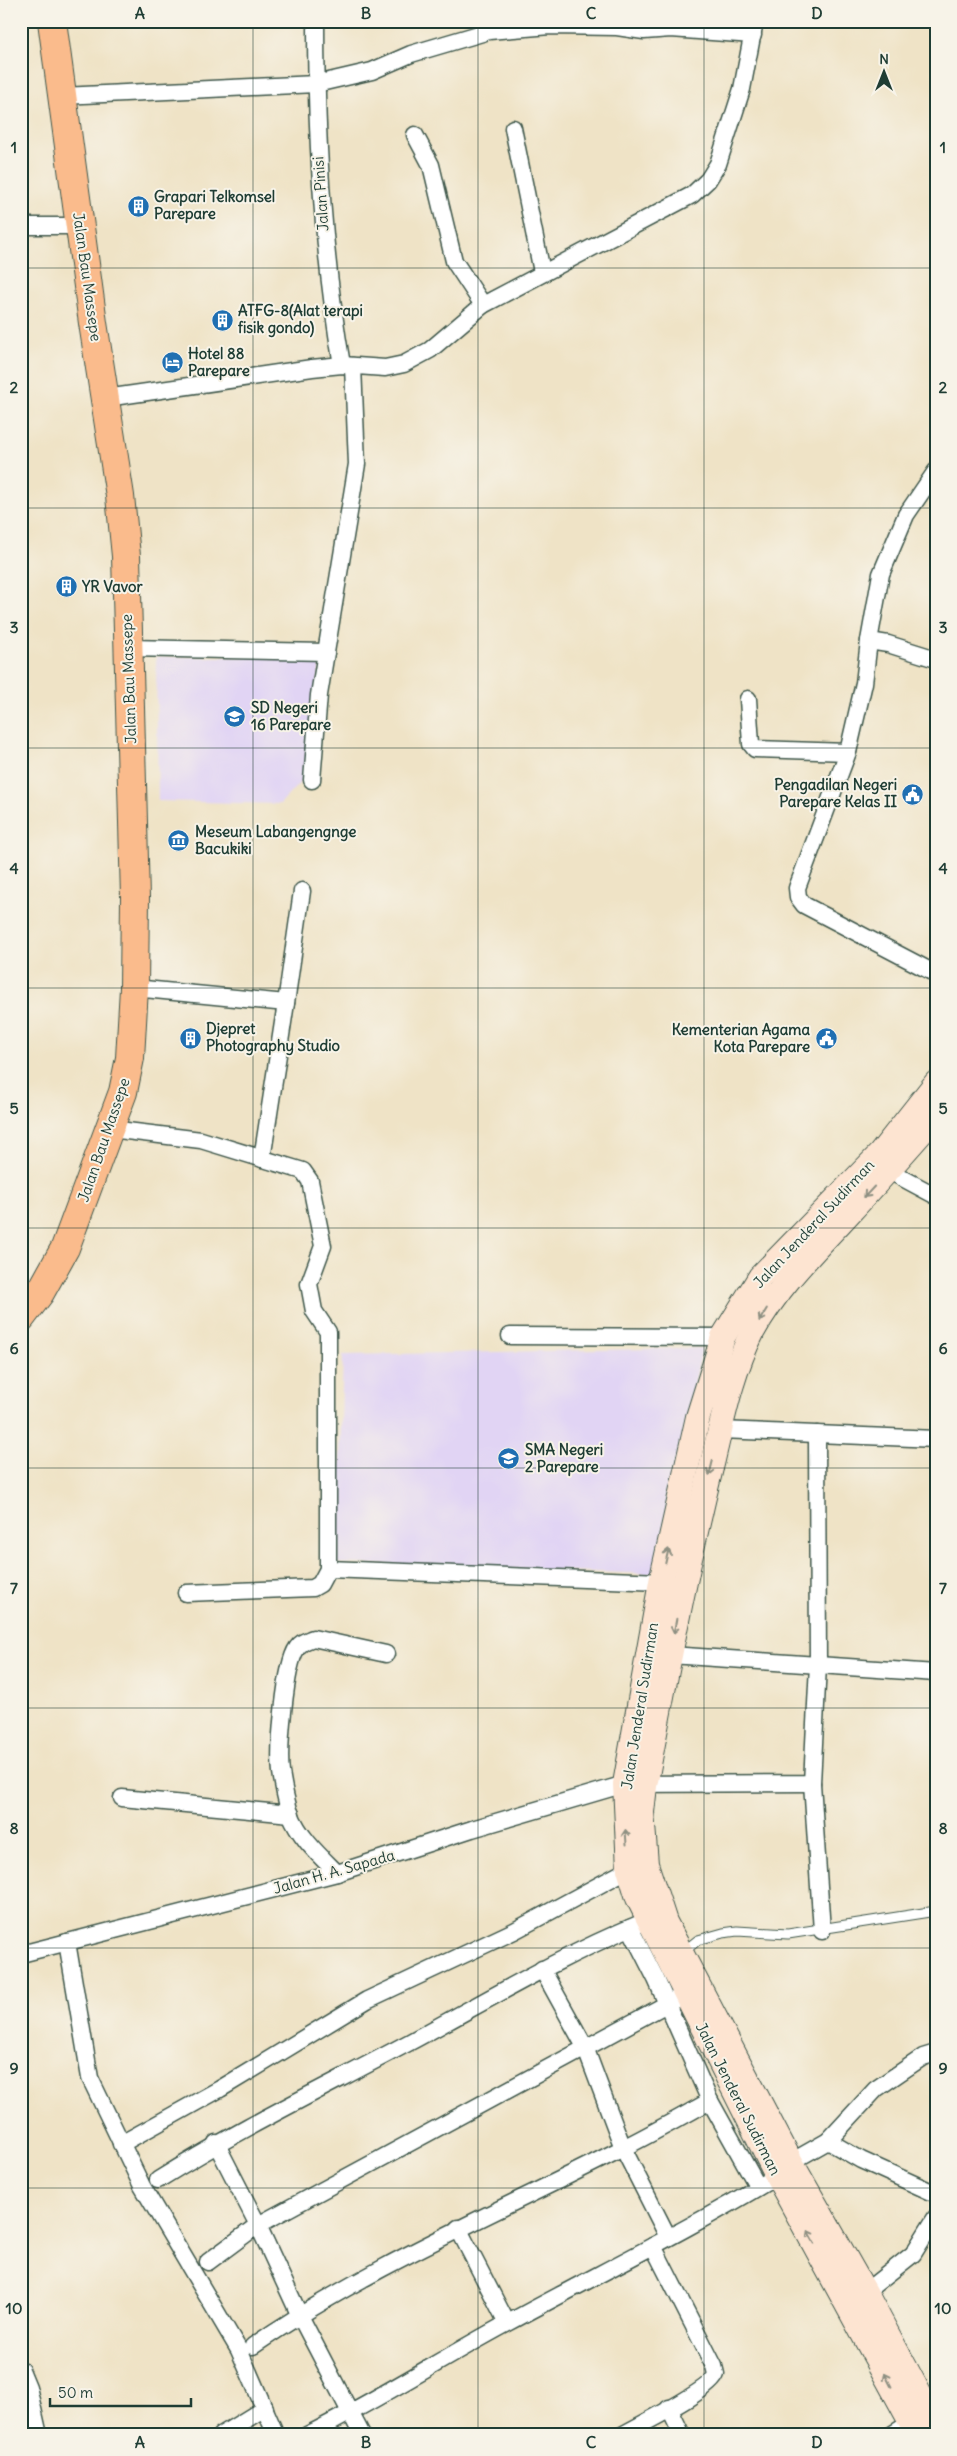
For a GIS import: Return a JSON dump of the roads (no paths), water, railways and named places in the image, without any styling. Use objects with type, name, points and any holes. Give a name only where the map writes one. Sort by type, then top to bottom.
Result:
[{"type":"highway","name":"Jalan Bau Massepe","points":[[21,1318],[40,1293],[65,1248],[123,1092],[130,1058],[134,988],[135,898],[124,539],[106,398],[79,226],[52,21]]},
{"type":"main road","name":"Jalan Jenderal Sudirman","points":[[920,2422],[865,2292],[776,2175],[681,1953],[665,1922],[646,1864],[642,1812],[635,1785],[670,1655],[672,1585],[741,1358],[770,1304],[880,1166],[936,1083]]},
{"type":"main road","name":"Jalan Jenderal Sudirman","points":[[920,2422],[844,2296],[676,1999],[639,1924],[638,1898],[629,1869],[635,1785],[672,1585],[698,1417],[723,1337],[760,1277],[936,1116]]},
{"type":"street","name":"Jalan Pinisi","points":[[312,780],[319,695],[357,464],[347,366],[327,268],[320,183],[316,84],[316,21]]},
{"type":"street","points":[[62,96],[316,84],[372,71],[411,54],[489,26],[617,24],[644,32],[671,29],[754,28],[742,90],[718,164],[708,180],[692,195],[542,272],[483,305],[430,350],[404,364],[385,368],[347,366],[106,398]]},
{"type":"street","points":[[513,128],[542,272]]},
{"type":"street","points":[[415,135],[431,165],[454,261],[483,305]]},
{"type":"street","points":[[21,226],[79,226]]},
{"type":"street","points":[[936,471],[906,515],[881,574],[869,641],[864,683],[848,752],[797,888],[798,897],[804,905],[936,974]]},
{"type":"street","points":[[869,641],[888,644],[936,659]]},
{"type":"street","points":[[128,648],[326,652]]},
{"type":"street","points":[[748,699],[752,747],[848,752]]},
{"type":"street","points":[[262,1159],[302,891]]},
{"type":"street","points":[[134,988],[286,1003]]},
{"type":"street","points":[[110,1129],[201,1140],[303,1171],[310,1181],[323,1246],[309,1284],[314,1311],[328,1332],[328,1569],[320,1584],[313,1588],[186,1593]]},
{"type":"street","points":[[880,1166],[936,1196]]},
{"type":"street","points":[[510,1336],[723,1337]]},
{"type":"street","points":[[720,1430],[936,1439]]},
{"type":"street","points":[[817,1434],[818,1664],[812,1783],[822,1931]]},
{"type":"street","points":[[328,1569],[672,1585]]},
{"type":"street","points":[[337,1873],[305,1840],[291,1814],[281,1771],[281,1743],[290,1664],[296,1649],[303,1642],[313,1638],[386,1654]]},
{"type":"street","points":[[670,1655],[936,1673]]},
{"type":"street","name":"Jalan H. A. Sapada","points":[[21,1954],[337,1873],[472,1829],[635,1785],[812,1783]]},
{"type":"street","points":[[122,1798],[291,1814]]},
{"type":"street","points":[[121,2144],[220,2089],[367,2000],[514,1931],[629,1869]]},
{"type":"street","points":[[158,2180],[216,2143],[432,2030],[542,1969],[639,1924]]},
{"type":"street","points":[[66,1942],[90,2078],[121,2144],[160,2218],[239,2350],[276,2435]]},
{"type":"street","points":[[542,1969],[585,2047],[623,2148],[668,2237]]},
{"type":"street","points":[[208,2262],[258,2225],[676,1999],[710,2101],[776,2175]]},
{"type":"street","points":[[307,2435],[352,2413],[507,2323],[653,2246],[776,2175],[828,2141],[876,2089],[923,2057],[936,2053]]},
{"type":"street","points":[[253,2346],[299,2314],[458,2228],[623,2148],[710,2101]]},
{"type":"street","points":[[828,2141],[877,2168],[936,2194]]},
{"type":"street","points":[[216,2143],[258,2225],[299,2314],[362,2435]]},
{"type":"street","points":[[865,2292],[913,2254],[936,2217]]},
{"type":"street","points":[[458,2228],[507,2323]]},
{"type":"street","points":[[622,2435],[709,2385],[716,2374],[714,2366],[653,2246]]},
{"type":"street","points":[[21,2370],[28,2387],[39,2435]]},
{"type":"street","points":[[222,2435],[265,2408]]},
{"type":"street","points":[[669,2408],[682,2435]]},
{"type":"lane","points":[[681,1953],[698,1940],[723,1933],[738,1931],[788,1934],[822,1931],[936,1911]]},
{"type":"place","name":"Grapari Telkomsel Parepare","points":[[138,206]]},
{"type":"place","name":"ATFG-8(Alat terapi fisik gondo)","points":[[222,320]]},
{"type":"place","name":"Hotel 88 Parepare","points":[[172,363]]},
{"type":"place","name":"YR Vavor","points":[[66,587]]},
{"type":"place","name":"SD Negeri 16 Parepare","points":[[235,717]]},
{"type":"place","name":"Pengadilan Negeri Parepare Kelas II","points":[[913,794]]},
{"type":"place","name":"Meseum Labangengnge Bacukiki","points":[[179,841]]},
{"type":"place","name":"Djepret Photography Studio","points":[[190,1038]]},
{"type":"place","name":"Kementerian Agama Kota Parepare","points":[[826,1039]]},
{"type":"place","name":"SMA Negeri 2 Parepare","points":[[509,1459]]}]
